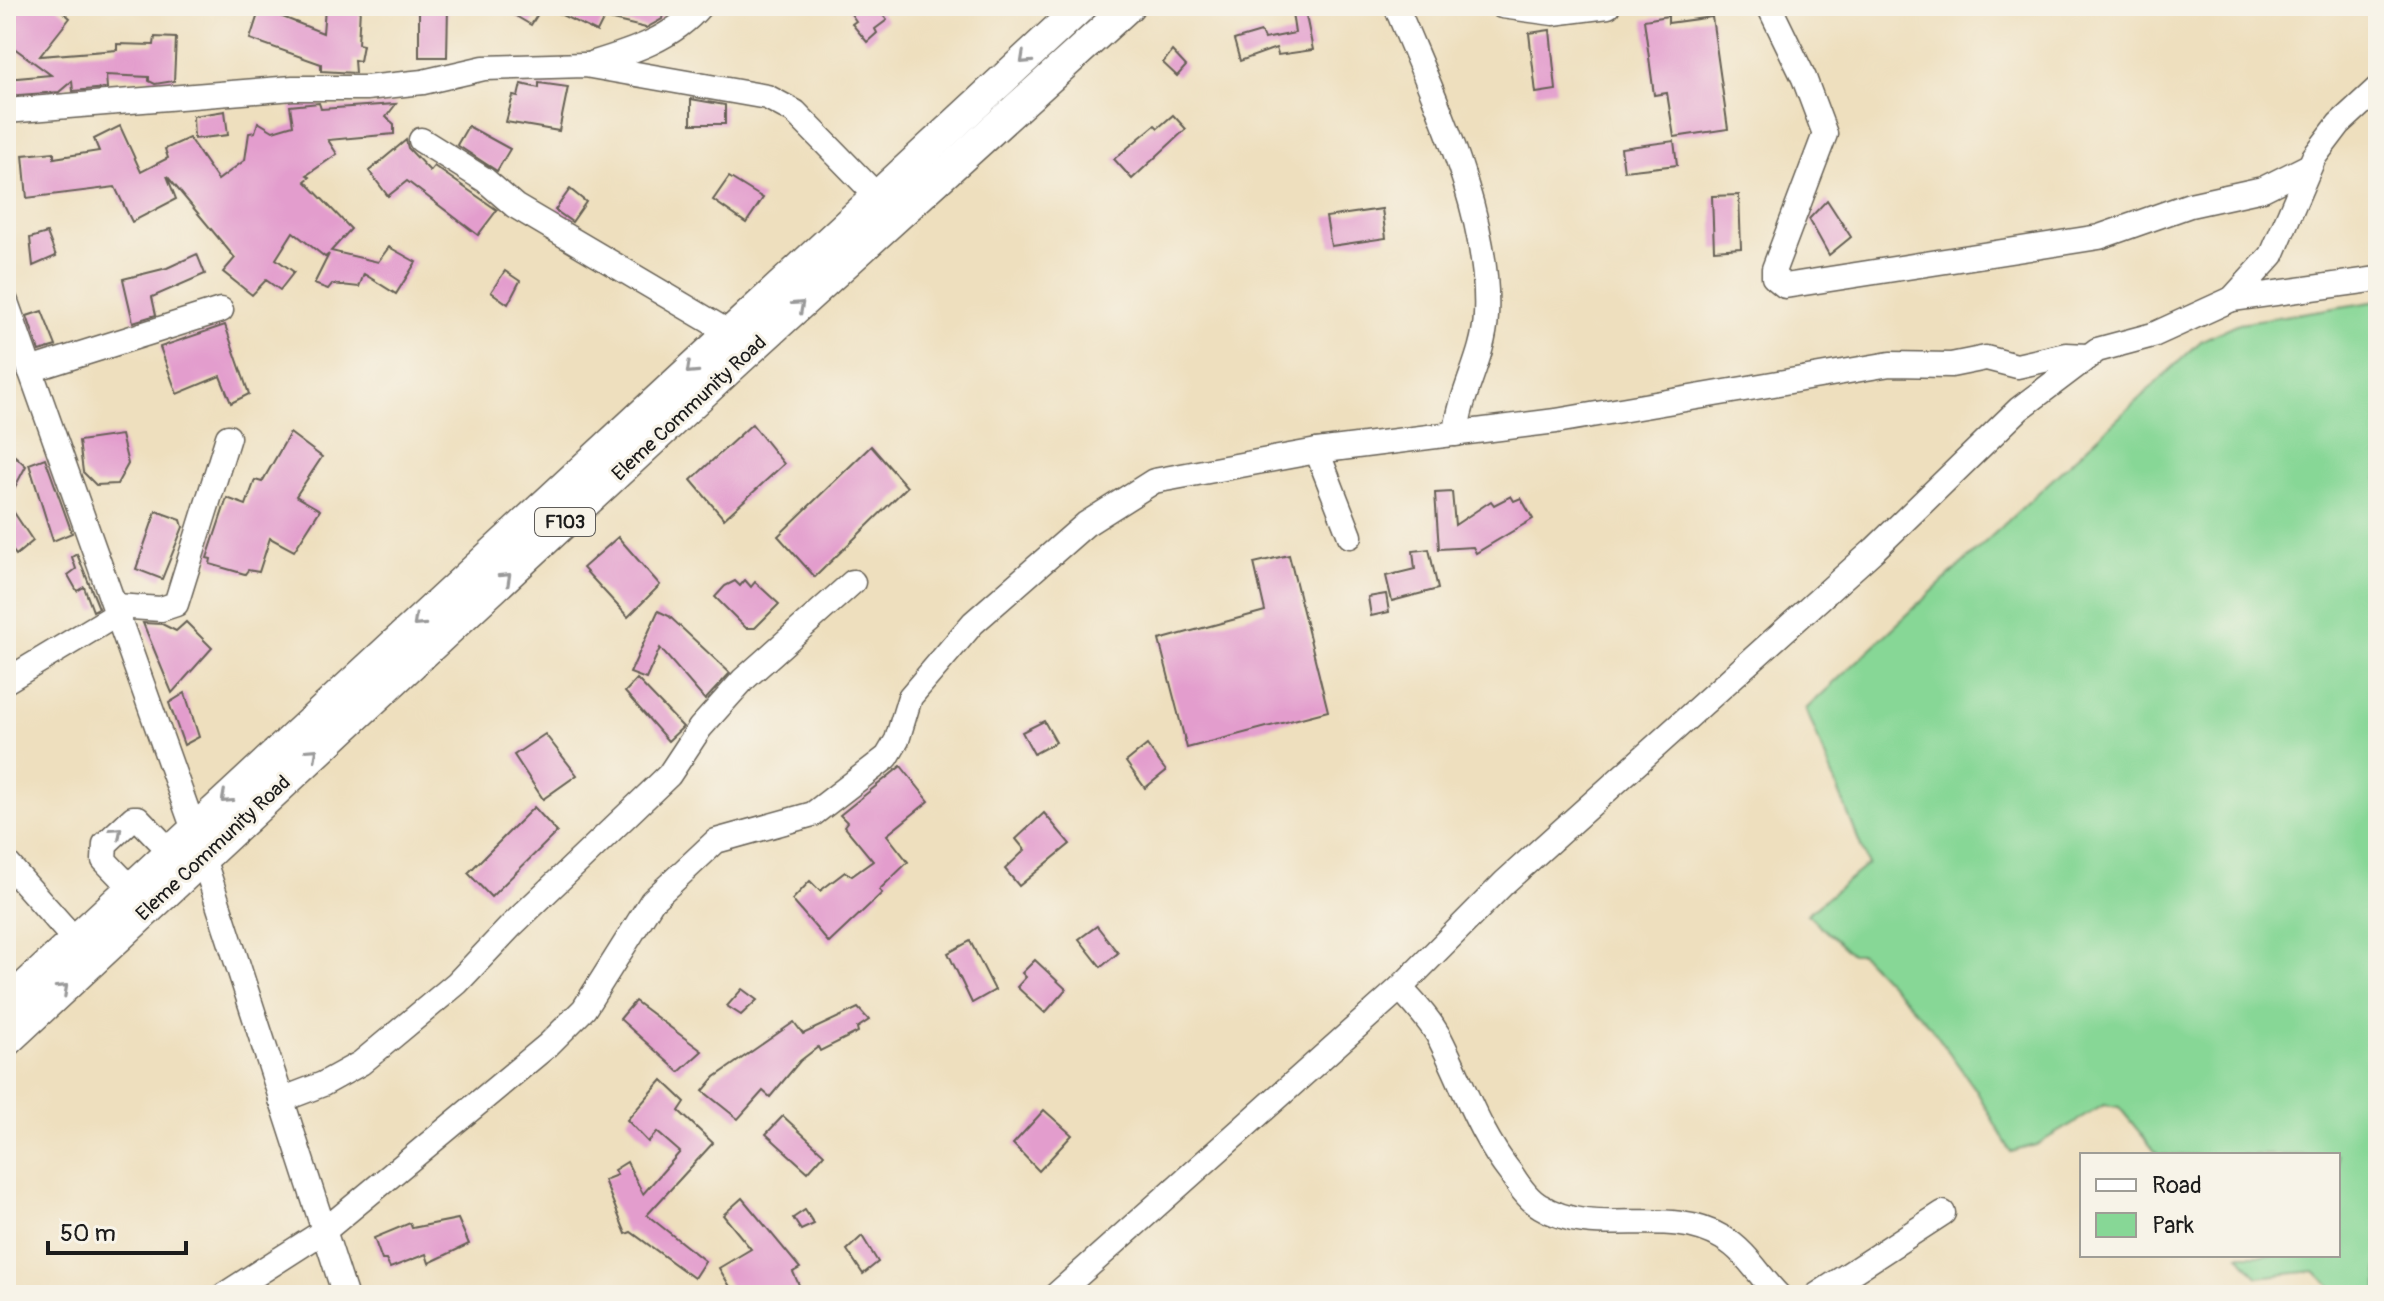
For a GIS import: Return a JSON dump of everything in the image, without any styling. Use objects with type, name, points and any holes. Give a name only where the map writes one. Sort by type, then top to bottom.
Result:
[{"type":"main road","name":"Eleme Community Road","points":[[6,1004],[193,827],[1082,6]]},
{"type":"main road","name":"Eleme Community Road","points":[[6,1042],[738,361],[1129,6]]},
{"type":"street","points":[[585,65],[627,53],[672,32],[700,6]]},
{"type":"street","points":[[1396,6],[1450,141],[1472,212],[1485,279],[1483,350],[1458,412],[1456,434]]},
{"type":"street","points":[[1502,6],[1553,13],[1608,6]]},
{"type":"street","points":[[1769,6],[1804,78],[1825,134],[1774,269],[1774,277],[1785,286],[2099,237],[2190,205],[2263,189],[2307,167]]},
{"type":"street","points":[[6,111],[293,88],[366,88],[423,82],[484,68],[585,65],[767,97],[795,112],[877,196]]},
{"type":"street","points":[[2232,299],[2272,255],[2307,167],[2339,124],[2378,88]]},
{"type":"street","points":[[421,140],[485,180],[515,206],[730,333]]},
{"type":"street","points":[[1056,1295],[1400,988],[1505,882],[1875,549],[2019,409],[2087,356],[2112,344],[2153,335],[2232,299],[2378,279]]},
{"type":"street","points":[[6,302],[193,827],[345,1295]]},
{"type":"street","points":[[30,370],[221,310]]},
{"type":"street","points":[[224,1295],[324,1231],[548,1045],[575,1018],[652,901],[716,841],[813,814],[887,757],[897,740],[910,697],[973,623],[1086,524],[1154,481],[1317,451],[1556,421],[1890,364],[1951,365],[1986,358],[2017,366],[2066,355],[2087,356]]},
{"type":"street","points":[[6,681],[117,609],[161,609],[176,604],[228,437]]},
{"type":"street","points":[[1317,451],[1350,536]]},
{"type":"street","points":[[281,1100],[323,1084],[361,1063],[457,983],[511,926],[669,775],[700,728],[743,680],[853,582]]},
{"type":"street","points":[[130,887],[104,860],[105,844],[133,818],[138,818],[169,850]]},
{"type":"street","points":[[6,862],[74,939]]},
{"type":"street","points":[[1400,988],[1438,1035],[1487,1142],[1537,1204],[1562,1218],[1588,1223],[1665,1221],[1696,1227],[1723,1238],[1742,1253],[1778,1295]]},
{"type":"street","points":[[1817,1295],[1943,1213]]},
{"type":"green space","points":[[2378,301],[2378,1295],[2339,1295],[2315,1271],[2257,1277],[2241,1257],[2340,1257],[2340,1153],[2156,1153],[2119,1107],[2104,1105],[2036,1145],[2011,1152],[1976,1090],[1931,1027],[1861,954],[1851,954],[1807,914],[1868,864],[1806,709],[2202,340],[2239,323]]},
{"type":"building","points":[[6,6],[56,6],[70,18],[40,56],[117,50],[117,44],[154,45],[155,37],[176,38],[174,81],[155,84],[149,81],[149,77],[106,75],[107,88],[73,91],[72,81],[59,92],[6,96],[6,79],[51,75],[6,42]]},
{"type":"building","points":[[419,6],[448,6],[447,57],[419,57]]},
{"type":"building","points":[[499,6],[543,6],[531,25]]},
{"type":"building","points":[[543,6],[665,6],[662,19],[646,28],[604,18],[597,32]]},
{"type":"building","points":[[857,6],[875,6],[887,20],[875,29],[877,33],[867,42],[852,24],[856,21],[849,11]]},
{"type":"building","points":[[1291,6],[1304,6],[1313,50],[1278,55],[1276,48],[1240,61],[1234,40],[1261,32],[1264,39],[1295,33]]},
{"type":"building","points":[[260,8],[323,33],[325,8],[360,8],[358,44],[363,45],[360,61],[354,60],[355,73],[321,71],[321,64],[250,39]]},
{"type":"building","points":[[1668,16],[1668,23],[1712,17],[1728,129],[1674,137],[1667,93],[1654,95],[1644,20]]},
{"type":"building","points":[[1550,30],[1556,90],[1536,93],[1529,33]]},
{"type":"building","points":[[1172,51],[1186,66],[1177,76],[1163,63]]},
{"type":"building","points":[[539,83],[568,87],[559,131],[506,122],[513,96],[518,97],[521,84],[539,88]]},
{"type":"building","points":[[691,99],[725,105],[725,124],[691,124]]},
{"type":"building","points":[[319,103],[321,109],[396,104],[386,117],[394,124],[394,134],[328,140],[337,154],[307,175],[310,177],[305,181],[351,229],[331,251],[378,262],[389,247],[416,262],[396,294],[364,274],[359,287],[332,284],[328,289],[314,284],[329,254],[325,257],[293,232],[276,259],[294,272],[280,290],[266,280],[252,295],[223,272],[235,258],[167,176],[176,199],[132,222],[115,187],[27,198],[23,155],[54,152],[54,158],[99,151],[94,139],[120,126],[141,172],[168,158],[165,149],[189,138],[218,180],[245,160],[249,133],[255,132],[258,122],[273,131],[293,125],[290,106]]},
{"type":"building","points":[[225,111],[228,135],[194,139],[193,116]]},
{"type":"building","points":[[1173,115],[1186,129],[1132,179],[1114,159],[1155,125],[1158,128]]},
{"type":"building","points":[[468,126],[510,149],[497,171],[457,145]]},
{"type":"building","points":[[406,140],[408,148],[430,171],[434,166],[497,210],[478,235],[407,181],[388,196],[369,171]]},
{"type":"building","points":[[1674,141],[1677,165],[1624,171],[1621,148]]},
{"type":"building","points":[[729,177],[763,198],[746,223],[713,200]]},
{"type":"building","points":[[570,189],[586,202],[572,222],[555,210]]},
{"type":"building","points":[[1739,195],[1741,248],[1714,250],[1712,196]]},
{"type":"building","points":[[1827,200],[1851,237],[1829,255],[1809,219]]},
{"type":"building","points":[[1382,209],[1386,238],[1331,246],[1326,217]]},
{"type":"building","points":[[47,233],[56,256],[33,266],[30,238]]},
{"type":"building","points":[[197,254],[205,274],[152,297],[156,315],[133,322],[123,279],[167,268]]},
{"type":"building","points":[[505,271],[520,281],[508,304],[491,292]]},
{"type":"building","points":[[42,311],[56,346],[39,351],[27,316]]},
{"type":"building","points":[[225,325],[249,394],[231,403],[220,376],[177,394],[160,347]]},
{"type":"building","points":[[752,424],[784,464],[724,519],[691,480]]},
{"type":"building","points":[[290,433],[322,457],[296,496],[320,510],[294,551],[270,538],[259,572],[248,570],[245,574],[210,564],[211,559],[207,558],[227,498],[246,505],[255,480],[262,482]]},
{"type":"building","points":[[121,435],[128,464],[117,484],[96,485],[83,472],[79,441]]},
{"type":"building","points":[[871,446],[907,487],[815,577],[778,536]]},
{"type":"building","points":[[15,456],[26,466],[7,502],[33,541],[16,555],[6,542],[6,465]]},
{"type":"building","points":[[45,458],[72,533],[53,541],[29,464]]},
{"type":"building","points":[[1452,492],[1455,525],[1491,501],[1494,505],[1511,496],[1514,501],[1521,498],[1533,519],[1476,553],[1473,547],[1439,549],[1435,493]]},
{"type":"building","points":[[156,511],[181,520],[183,527],[162,579],[136,569]]},
{"type":"building","points":[[618,537],[660,585],[628,617],[583,568]]},
{"type":"building","points":[[1429,549],[1438,589],[1392,601],[1386,576],[1415,569],[1413,551]]},
{"type":"building","points":[[77,554],[99,608],[93,611],[84,587],[77,591],[68,575],[76,569],[72,557]]},
{"type":"building","points":[[1289,555],[1328,711],[1187,748],[1159,640],[1265,611],[1254,563]]},
{"type":"building","points":[[745,580],[751,587],[755,582],[779,604],[755,628],[746,628],[715,597],[725,586],[735,581],[740,586]]},
{"type":"building","points":[[1386,594],[1389,612],[1371,616],[1368,597]]},
{"type":"building","points":[[658,611],[669,616],[730,673],[705,700],[660,648],[646,679],[630,673]]},
{"type":"building","points":[[186,622],[212,648],[172,693],[143,623],[162,624],[176,631]]},
{"type":"building","points":[[637,679],[683,727],[668,741],[625,692]]},
{"type":"building","points":[[185,693],[199,737],[184,745],[169,703]]},
{"type":"building","points":[[1044,721],[1056,742],[1034,754],[1022,732]]},
{"type":"building","points":[[545,734],[577,775],[543,799],[514,755]]},
{"type":"building","points":[[1147,745],[1166,771],[1145,788],[1126,762]]},
{"type":"building","points":[[901,766],[929,801],[887,835],[908,862],[879,890],[882,893],[829,943],[792,900],[810,881],[820,891],[845,872],[852,876],[873,861],[844,826],[847,822],[840,815]]},
{"type":"building","points":[[534,807],[557,832],[491,897],[468,873]]},
{"type":"building","points":[[1044,813],[1070,844],[1019,886],[1005,869],[1025,850],[1016,839]]},
{"type":"building","points":[[1097,926],[1118,953],[1101,967],[1079,939]]},
{"type":"building","points":[[970,941],[995,990],[972,1003],[948,953]]},
{"type":"building","points":[[1035,960],[1066,989],[1045,1013],[1017,987],[1026,977],[1022,973]]},
{"type":"building","points":[[742,989],[757,1000],[741,1015],[727,1006]]},
{"type":"building","points":[[635,1001],[702,1051],[679,1072],[620,1019]]},
{"type":"building","points":[[858,1008],[869,1020],[857,1028],[858,1032],[820,1051],[818,1047],[800,1061],[770,1097],[763,1091],[738,1119],[703,1091],[715,1077],[794,1022],[803,1034]]},
{"type":"building","points":[[662,1080],[685,1102],[679,1111],[713,1143],[647,1215],[705,1261],[694,1278],[631,1232],[626,1234],[604,1180],[617,1175],[614,1170],[627,1162],[643,1194],[680,1152],[657,1132],[648,1142],[627,1120]]},
{"type":"building","points":[[1044,1110],[1072,1135],[1039,1171],[1013,1144]]},
{"type":"building","points":[[783,1116],[824,1154],[808,1172],[766,1134]]},
{"type":"building","points":[[742,1198],[800,1268],[793,1272],[800,1287],[787,1295],[735,1295],[719,1268],[751,1249],[723,1215]]},
{"type":"building","points":[[805,1210],[814,1224],[801,1230],[793,1218]]},
{"type":"building","points":[[458,1219],[469,1244],[429,1263],[426,1254],[390,1268],[386,1260],[382,1260],[374,1238],[410,1223],[412,1228]]},
{"type":"building","points":[[862,1236],[878,1262],[863,1274],[847,1250]]}]
